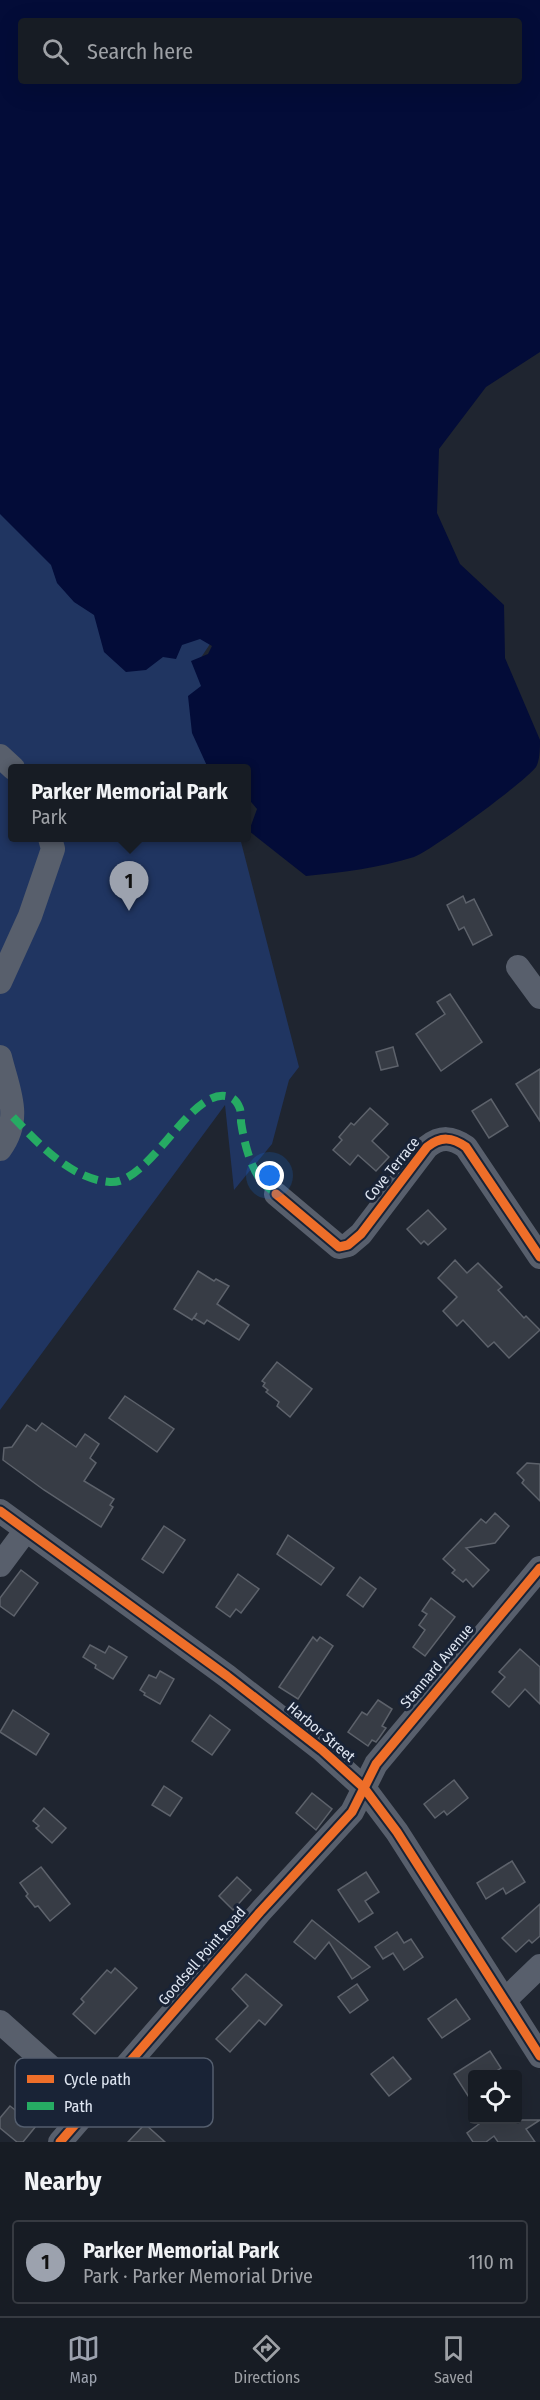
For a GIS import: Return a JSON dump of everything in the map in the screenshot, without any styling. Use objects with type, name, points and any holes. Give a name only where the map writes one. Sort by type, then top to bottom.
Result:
[{"type":"street","points":[[0,981],[30,916],[53,849],[51,842]]},
{"type":"street","points":[[518,967],[540,997]]},
{"type":"street","points":[[0,1057],[12,1098],[13,1117],[9,1137],[0,1149]]},
{"type":"street","name":"Cove Terrace","points":[[276,1194],[339,1246],[348,1245],[361,1234],[427,1147],[437,1139],[447,1138],[457,1141],[466,1148],[540,1257]]},
{"type":"street","name":"Harbor Street","points":[[0,1511],[259,1701],[322,1750],[364,1788],[397,1832],[540,2056]]},
{"type":"street","points":[[0,1565],[26,1530]]},
{"type":"street","name":"Stannard Avenue","points":[[364,1788],[375,1764],[540,1568]]},
{"type":"street","name":"Goodsell Point Road","points":[[132,2058],[260,1912],[352,1812],[364,1788]]},
{"type":"street","points":[[505,2000],[540,1966]]},
{"type":"street","points":[[0,2022],[40,2058]]},
{"type":"street","name":"Goodsell Point Road","points":[[60,2142],[73,2127]]},
{"type":"shaded area","points":[[0,0],[540,0],[540,352],[486,387],[439,449],[437,513],[460,564],[504,605],[505,658],[540,740],[540,754],[536,767],[529,775],[457,830],[414,857],[374,867],[306,876],[251,833],[257,809],[251,802],[251,764],[206,764],[192,733],[188,696],[201,686],[191,661],[208,654],[212,646],[200,639],[182,645],[176,659],[163,657],[146,670],[126,672],[104,652],[94,615],[74,602],[57,583],[51,565],[0,514]]},
{"type":"shaded area","points":[[0,505],[210,644],[200,659],[221,764],[8,764],[8,842],[241,842],[299,1067],[289,1080],[272,1144],[234,1190],[225,1105],[0,1410]]},
{"type":"building","points":[[463,896],[466,903],[474,899],[492,935],[473,945],[464,927],[459,930],[447,905]]},
{"type":"building","points":[[450,994],[482,1042],[441,1071],[416,1034],[445,1014],[437,1002]]},
{"type":"building","points":[[393,1047],[398,1066],[381,1070],[376,1052]]},
{"type":"building","points":[[540,1069],[540,1121],[516,1084]]},
{"type":"building","points":[[491,1099],[508,1126],[489,1138],[472,1111]]},
{"type":"building","points":[[370,1108],[388,1124],[372,1141],[389,1157],[376,1171],[358,1155],[350,1165],[333,1150],[342,1140],[339,1137],[351,1123],[354,1125]]},
{"type":"building","points":[[428,1210],[446,1229],[428,1245],[424,1241],[421,1244],[407,1229]]},
{"type":"building","points":[[455,1260],[467,1273],[478,1263],[502,1287],[498,1290],[524,1318],[526,1316],[540,1330],[509,1358],[494,1342],[488,1347],[463,1320],[457,1326],[443,1311],[457,1297],[438,1278]]},
{"type":"building","points":[[198,1271],[214,1281],[216,1279],[229,1286],[217,1304],[249,1325],[239,1340],[207,1320],[204,1324],[194,1318],[197,1313],[192,1320],[174,1309]]},
{"type":"building","points":[[277,1362],[312,1389],[290,1417],[277,1406],[279,1402],[266,1392],[268,1390],[263,1386],[265,1383],[262,1381]]},
{"type":"building","points":[[125,1396],[174,1429],[157,1452],[109,1418]]},
{"type":"building","points":[[42,1423],[76,1447],[85,1434],[99,1444],[90,1458],[96,1463],[84,1481],[114,1499],[110,1505],[113,1507],[101,1527],[3,1460],[4,1448],[12,1447],[27,1425],[36,1431]]},
{"type":"building","points":[[527,1463],[540,1464],[540,1501],[522,1483],[524,1480],[517,1473]]},
{"type":"building","points":[[495,1513],[509,1526],[495,1543],[466,1548],[489,1570],[473,1587],[466,1579],[463,1582],[452,1573],[455,1570],[443,1559],[481,1519],[486,1523]]},
{"type":"building","points":[[164,1526],[185,1540],[163,1573],[142,1559]]},
{"type":"building","points":[[288,1535],[334,1568],[321,1585],[277,1554]]},
{"type":"building","points":[[21,1570],[38,1583],[14,1616],[0,1606],[0,1598]]},
{"type":"building","points":[[238,1574],[259,1589],[241,1613],[236,1609],[230,1617],[216,1607]]},
{"type":"building","points":[[360,1577],[376,1589],[363,1607],[347,1595]]},
{"type":"building","points":[[431,1598],[455,1617],[425,1656],[413,1647],[425,1630],[419,1625],[427,1614],[422,1611]]},
{"type":"building","points":[[313,1637],[317,1641],[320,1637],[333,1646],[298,1699],[279,1687]]},
{"type":"building","points":[[90,1645],[105,1653],[109,1646],[127,1657],[113,1679],[83,1657]]},
{"type":"building","points":[[520,1649],[540,1667],[540,1704],[525,1689],[509,1707],[492,1692],[505,1677],[499,1672]]},
{"type":"building","points":[[160,1671],[174,1679],[160,1704],[144,1695],[145,1693],[140,1690],[149,1675],[156,1678]]},
{"type":"building","points":[[378,1700],[392,1709],[382,1726],[386,1728],[376,1742],[372,1740],[368,1746],[348,1732],[362,1712],[367,1715]]},
{"type":"building","points":[[13,1710],[49,1734],[36,1755],[0,1732]]},
{"type":"building","points":[[210,1715],[230,1730],[212,1755],[192,1741]]},
{"type":"building","points":[[454,1780],[468,1798],[447,1815],[444,1811],[435,1818],[424,1804]]},
{"type":"building","points":[[164,1786],[182,1798],[170,1816],[152,1805]]},
{"type":"building","points":[[312,1793],[332,1809],[316,1830],[296,1813]]},
{"type":"building","points":[[44,1808],[66,1828],[52,1843],[36,1828],[39,1826],[33,1821]]},
{"type":"building","points":[[512,1861],[525,1882],[506,1894],[503,1888],[486,1899],[477,1883]]},
{"type":"building","points":[[41,1867],[70,1904],[50,1921],[26,1896],[28,1894],[20,1883]]},
{"type":"building","points":[[366,1872],[379,1892],[365,1901],[373,1913],[359,1922],[338,1890]]},
{"type":"building","points":[[237,1877],[251,1890],[233,1910],[219,1896]]},
{"type":"building","points":[[540,1904],[540,1936],[532,1943],[529,1940],[516,1952],[502,1938]]},
{"type":"building","points":[[312,1920],[370,1967],[352,1979],[329,1942],[315,1959],[294,1942]]},
{"type":"building","points":[[397,1932],[404,1943],[411,1939],[423,1957],[404,1970],[393,1953],[383,1959],[375,1947]]},
{"type":"building","points":[[115,1968],[137,1988],[95,2034],[73,2014],[84,2002],[81,1999],[107,1970],[111,1973]]},
{"type":"building","points":[[246,1974],[282,2005],[265,2025],[259,2020],[230,2052],[216,2039],[248,2006],[232,1989]]},
{"type":"building","points":[[357,1984],[368,2000],[350,2013],[338,1997]]},
{"type":"building","points":[[456,1999],[470,2019],[442,2038],[428,2019]]},
{"type":"building","points":[[490,2051],[501,2068],[498,2070],[468,2070],[468,2096],[454,2074]]},
{"type":"building","points":[[393,2057],[411,2079],[389,2096],[371,2074]]},
{"type":"building","points":[[10,2106],[15,2110],[15,2127],[35,2127],[23,2142],[17,2142],[0,2128],[0,2118]]},
{"type":"building","points":[[522,2120],[540,2120],[526,2129],[535,2142],[498,2142],[494,2136],[486,2142],[473,2142],[467,2133],[479,2124],[522,2124]]},
{"type":"building","points":[[142,2127],[148,2127],[165,2142],[128,2142]]},
{"type":"marked path","points":[[13,1117],[44,1148],[68,1167],[81,1174],[110,1182],[125,1178],[141,1167],[203,1104],[218,1096],[232,1098],[240,1109],[247,1152],[256,1173],[276,1194]]},
{"type":"cycle path","points":[[276,1194],[339,1247],[348,1245],[361,1234],[427,1147],[446,1139],[456,1141],[466,1147],[540,1257]]},
{"type":"cycle path","points":[[0,1511],[227,1676],[322,1750],[364,1788],[397,1832],[540,2056]]},
{"type":"cycle path","points":[[133,2058],[260,1912],[352,1812],[376,1764],[540,1568]]},
{"type":"cycle path","points":[[60,2142],[73,2127]]},
{"type":"place","name":"Parker Memorial Park","points":[[129,911]]}]
